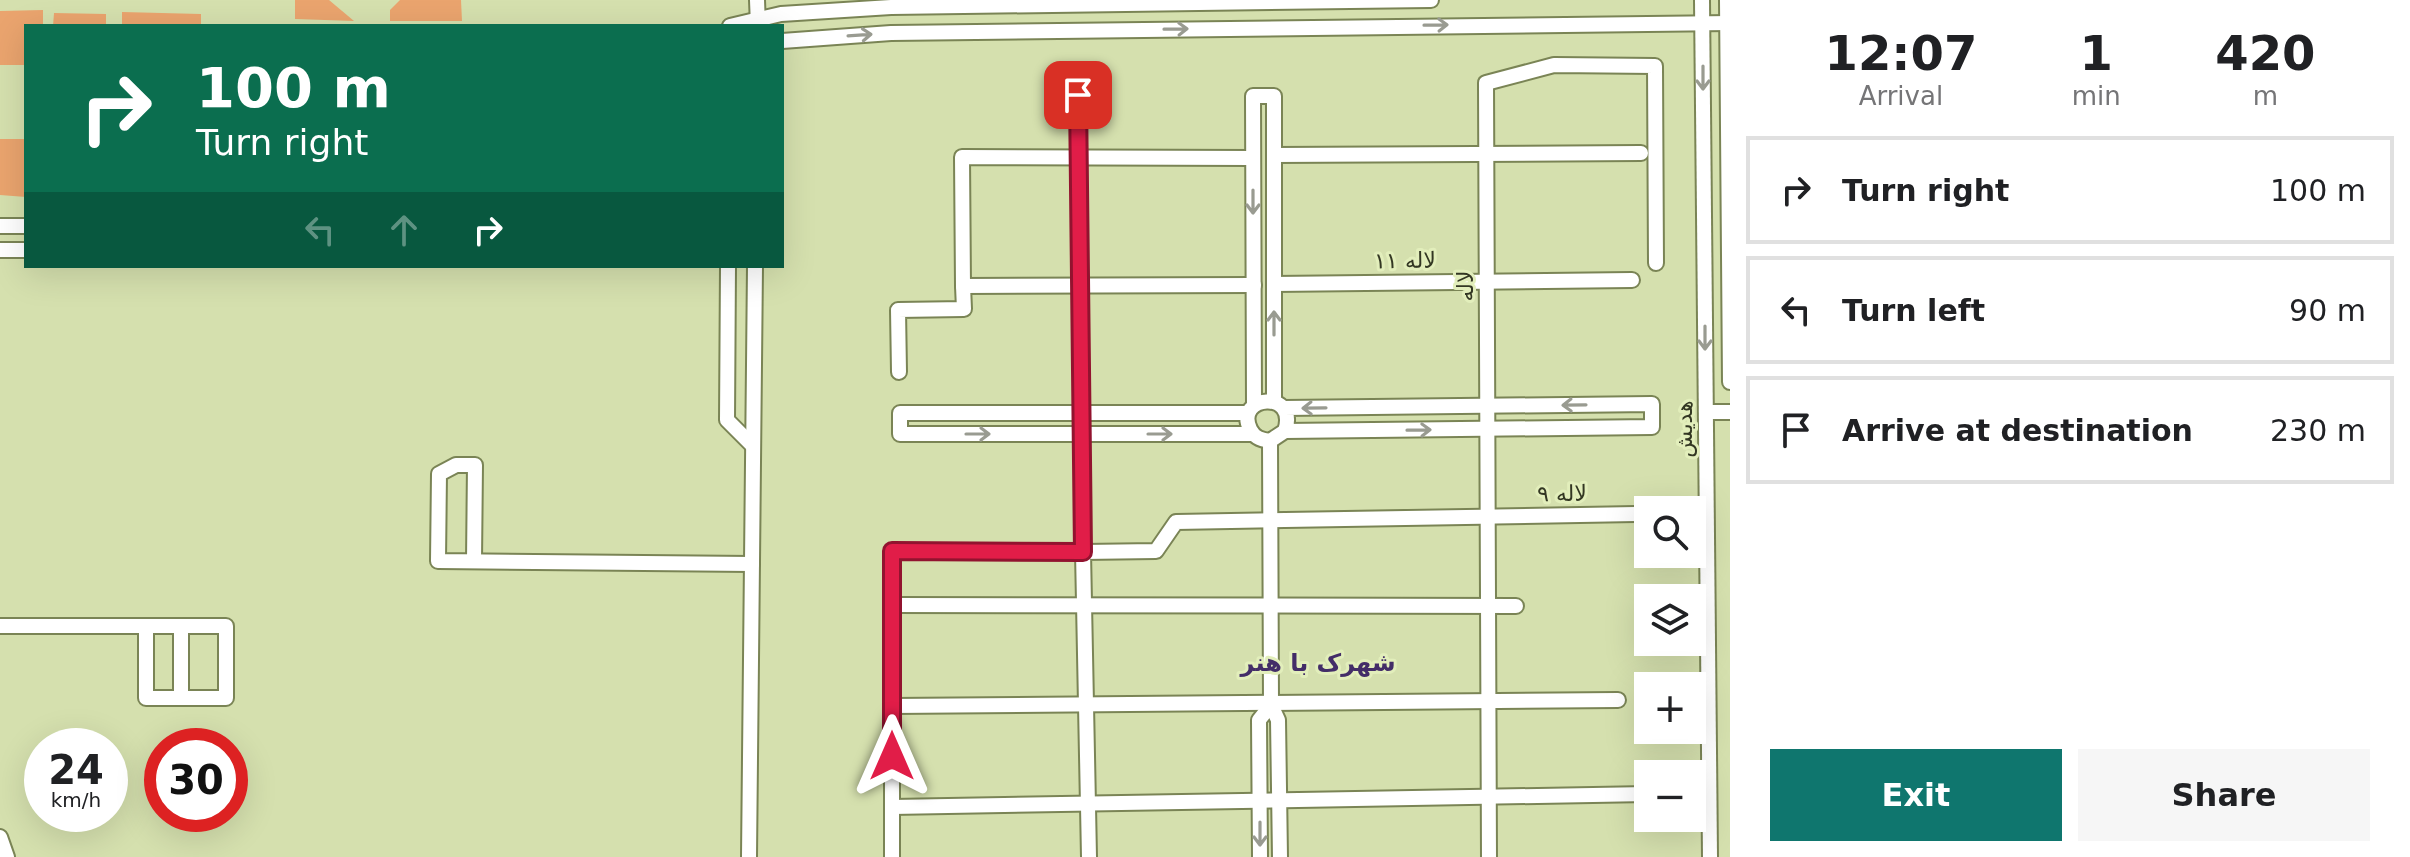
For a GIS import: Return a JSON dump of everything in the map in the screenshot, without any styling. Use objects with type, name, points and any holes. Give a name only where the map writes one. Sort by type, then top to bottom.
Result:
[{"type":"street","points":[[757,0],[757,22],[891,7],[1431,0]]},
{"type":"street","name":"هدیش","points":[[1702,0],[1710,857]]},
{"type":"street","points":[[1727,0],[1730,382]]},
{"type":"street","points":[[1145,2],[1146,29]]},
{"type":"street","points":[[784,41],[891,33],[1728,23]]},
{"type":"street","name":"لاله","points":[[1489,857],[1486,83],[1554,65],[1655,66],[1656,263]]},
{"type":"street","points":[[1078,95],[1089,857]]},
{"type":"street","points":[[1253,434],[1248,426],[1254,285],[1253,96],[1274,96],[1274,284],[1279,405],[1288,422],[1285,431]]},
{"type":"street","points":[[1274,155],[1641,153]]},
{"type":"street","points":[[899,372],[898,310],[964,309],[962,157],[1253,158]]},
{"type":"street","points":[[0,226],[24,226]]},
{"type":"street","points":[[0,250],[24,250]]},
{"type":"street","points":[[728,268],[727,420],[753,446]]},
{"type":"street","points":[[749,857],[755,268]]},
{"type":"street","name":"لاله ۱۱","points":[[1274,284],[1632,280]]},
{"type":"street","points":[[963,286],[1254,285]]},
{"type":"street","points":[[1265,400],[1279,405],[1652,404],[1652,427],[1285,431],[1270,441],[1253,434],[900,434],[900,413],[1251,409],[1265,400]]},
{"type":"street","points":[[1706,412],[1730,412]]},
{"type":"street","points":[[1270,441],[1271,705],[1278,720],[1280,857]]},
{"type":"street","points":[[474,561],[475,465],[456,465],[439,474],[438,561],[752,564]]},
{"type":"street","name":"لاله ۹","points":[[1083,552],[1156,551],[1176,522],[1634,514]]},
{"type":"street","points":[[892,857],[892,551],[1083,552]]},
{"type":"street","points":[[892,605],[1516,606]]},
{"type":"street","points":[[0,626],[146,626],[226,626],[226,698],[146,698],[146,626]]},
{"type":"street","points":[[181,626],[181,698]]},
{"type":"street","points":[[892,706],[1618,700]]},
{"type":"street","points":[[1260,857],[1259,720],[1271,705]]},
{"type":"street","points":[[892,807],[1634,794]]},
{"type":"street","points":[[0,837],[7,857]]},
{"type":"shaded area","points":[[295,0],[329,0],[354,21],[295,19]]},
{"type":"shaded area","points":[[400,0],[461,0],[462,21],[390,21],[390,10]]},
{"type":"shaded area","points":[[43,10],[43,24],[24,24],[24,65],[0,65],[0,11]]},
{"type":"shaded area","points":[[122,12],[201,14],[201,24],[122,24]]},
{"type":"shaded area","points":[[54,13],[106,14],[106,24],[53,24]]},
{"type":"shaded area","points":[[0,139],[24,139],[24,197],[0,195]]},
{"type":"district","name":"شهرک با هنر","points":[[1318,663]]},
{"type":"route","points":[[892,756],[892,551],[1083,552],[1078,95]]}]
